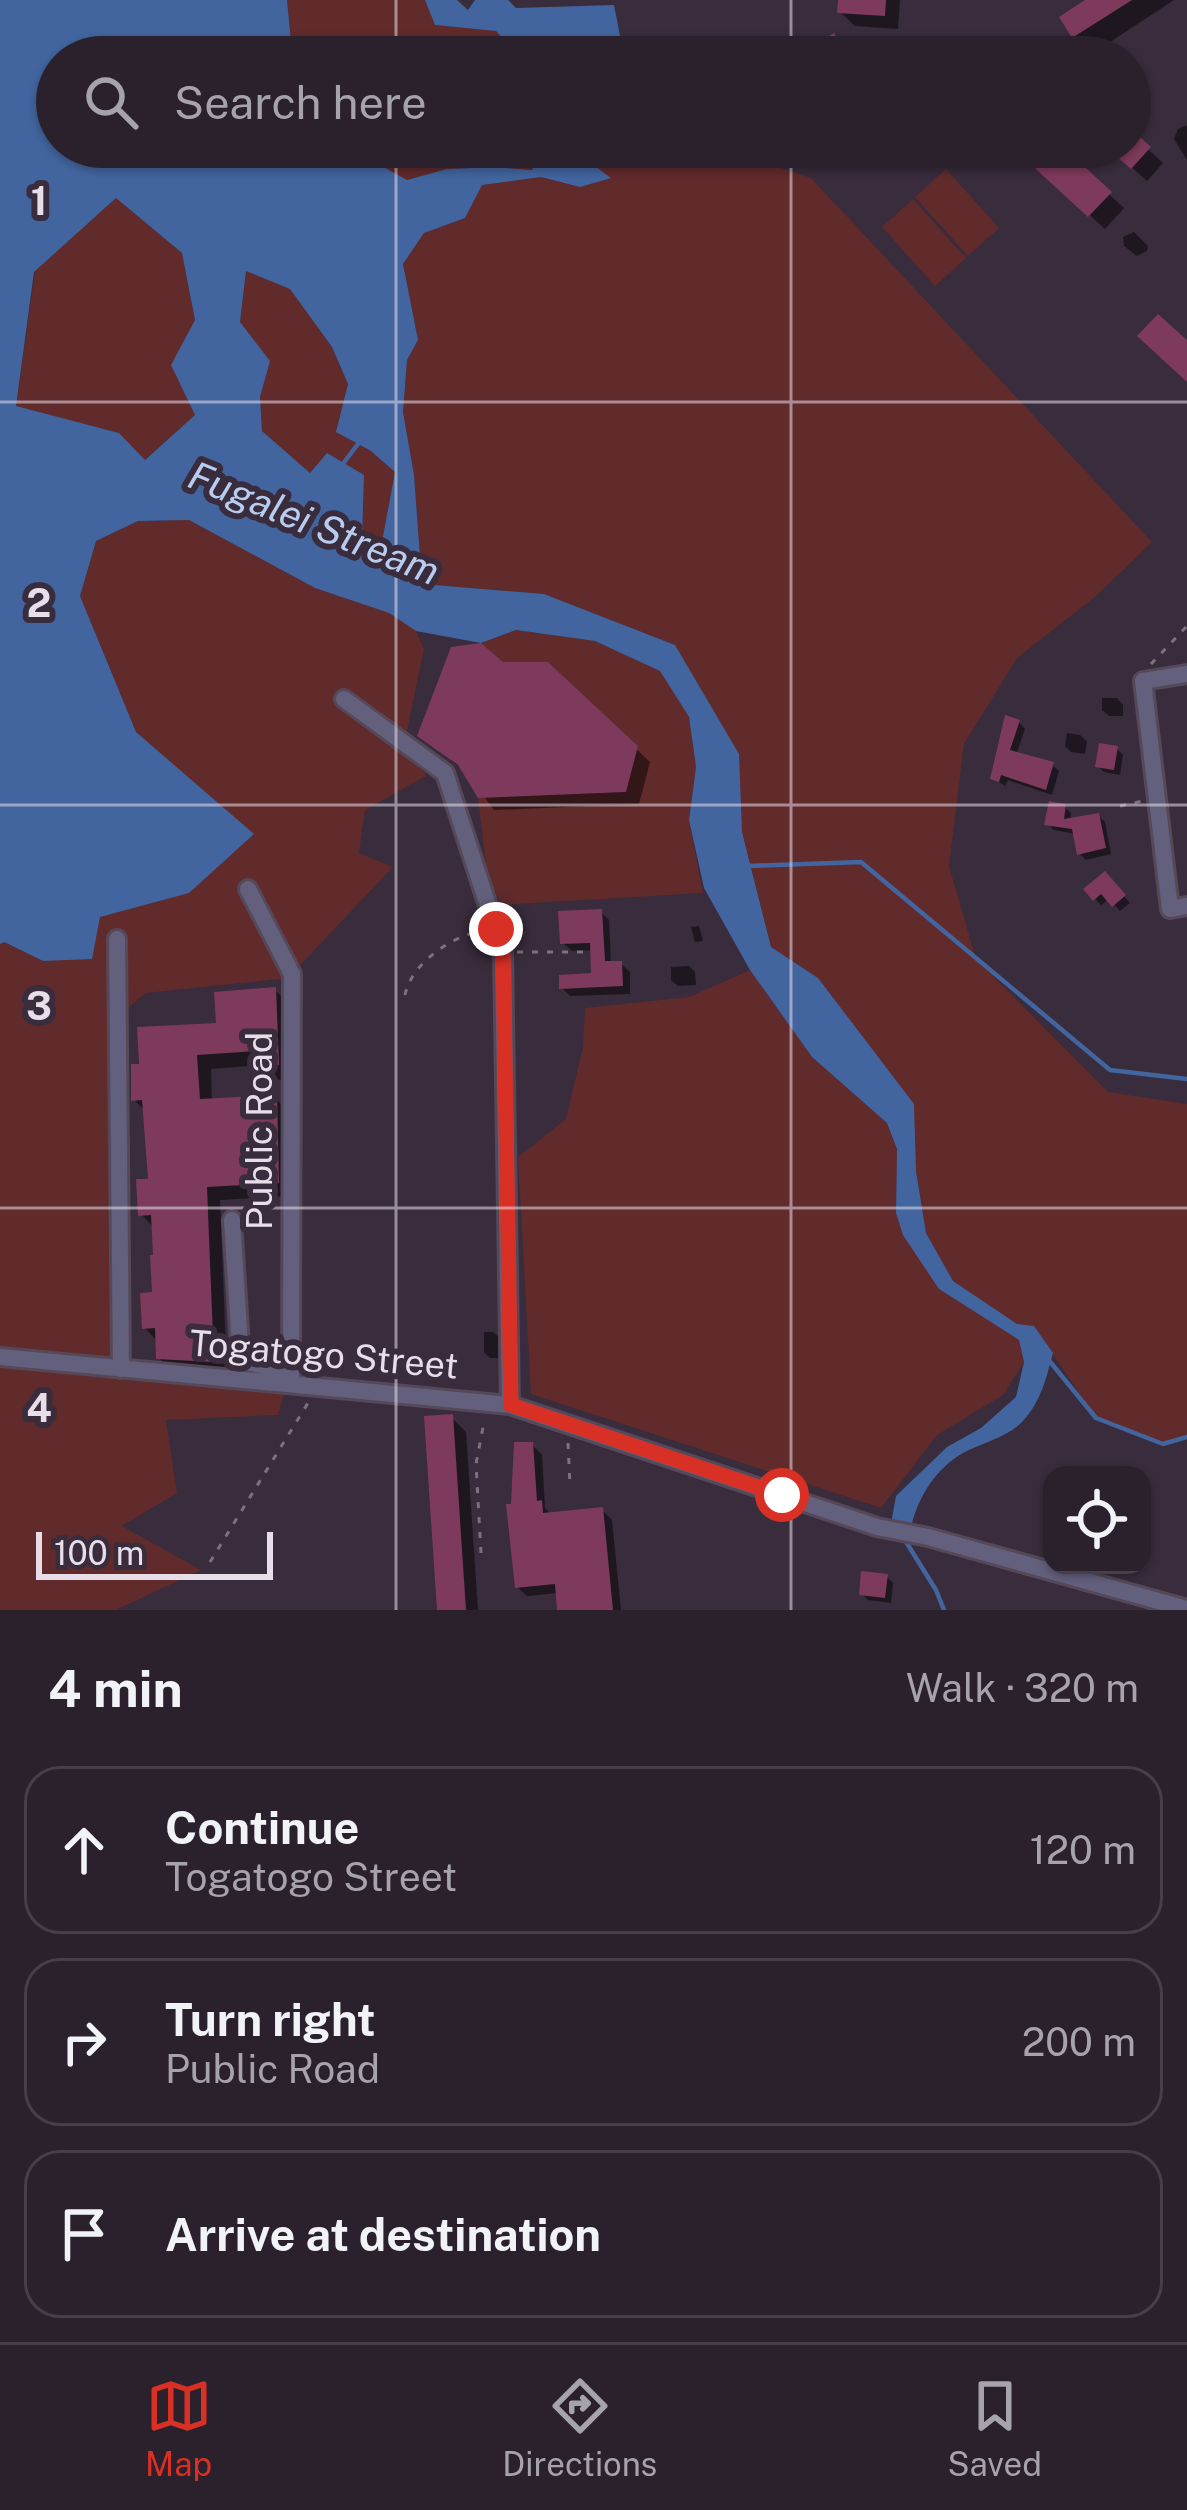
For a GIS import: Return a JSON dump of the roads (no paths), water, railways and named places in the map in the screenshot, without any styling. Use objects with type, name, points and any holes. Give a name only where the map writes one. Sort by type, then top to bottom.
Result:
[{"type":"street","points":[[1187,674],[1143,681],[1170,909],[1187,906]]},
{"type":"street","points":[[344,699],[445,773],[503,952],[511,1405]]},
{"type":"street","name":"Public Road","points":[[248,889],[292,974],[291,1377]]},
{"type":"street","points":[[117,939],[121,1369]]},
{"type":"street","points":[[232,1220],[241,1361],[291,1377]]},
{"type":"street","name":"Togatogo Street","points":[[0,1357],[121,1369],[291,1377],[319,1386],[511,1405],[877,1527],[1187,1609]]},
{"type":"water","points":[[0,0],[287,0],[290,36],[36,36],[36,168],[385,168],[407,180],[447,169],[597,168],[611,178],[580,187],[541,177],[482,185],[465,218],[424,233],[403,264],[418,340],[407,360],[403,412],[414,475],[422,584],[544,594],[675,645],[739,754],[742,832],[771,947],[818,978],[914,1104],[916,1171],[926,1233],[953,1281],[1017,1324],[1034,1326],[1053,1353],[1042,1390],[1016,1427],[942,1469],[920,1501],[909,1538],[889,1535],[896,1496],[947,1447],[981,1428],[1016,1397],[1024,1362],[1019,1340],[939,1289],[903,1235],[896,1213],[897,1149],[887,1123],[812,1057],[750,970],[704,888],[689,820],[696,767],[689,717],[660,671],[595,641],[516,630],[481,643],[416,631],[389,613],[315,588],[189,520],[138,521],[96,541],[80,596],[136,732],[254,834],[189,893],[100,917],[92,959],[43,961],[0,944]],"holes":[[[116,198],[182,253],[195,320],[171,365],[195,415],[145,460],[119,433],[16,406],[34,272]],[[246,271],[290,289],[332,347],[348,384],[336,432],[371,451],[395,472],[380,552],[362,538],[364,475],[327,453],[310,473],[262,431],[260,397],[270,361],[240,322]]]},
{"type":"water","points":[[425,0],[457,0],[468,10],[475,0],[508,0],[516,8],[614,5],[620,36],[500,36],[496,31],[435,25]]},
{"type":"waterway","points":[[342,465],[361,440]]},
{"type":"waterway","points":[[746,866],[861,862],[1110,1070],[1187,1079]]},
{"type":"waterway","name":"Fugalei Stream","points":[[1047,1358],[1096,1418],[1163,1444],[1187,1437]]},
{"type":"waterway","points":[[903,1537],[944,1610]]}]
